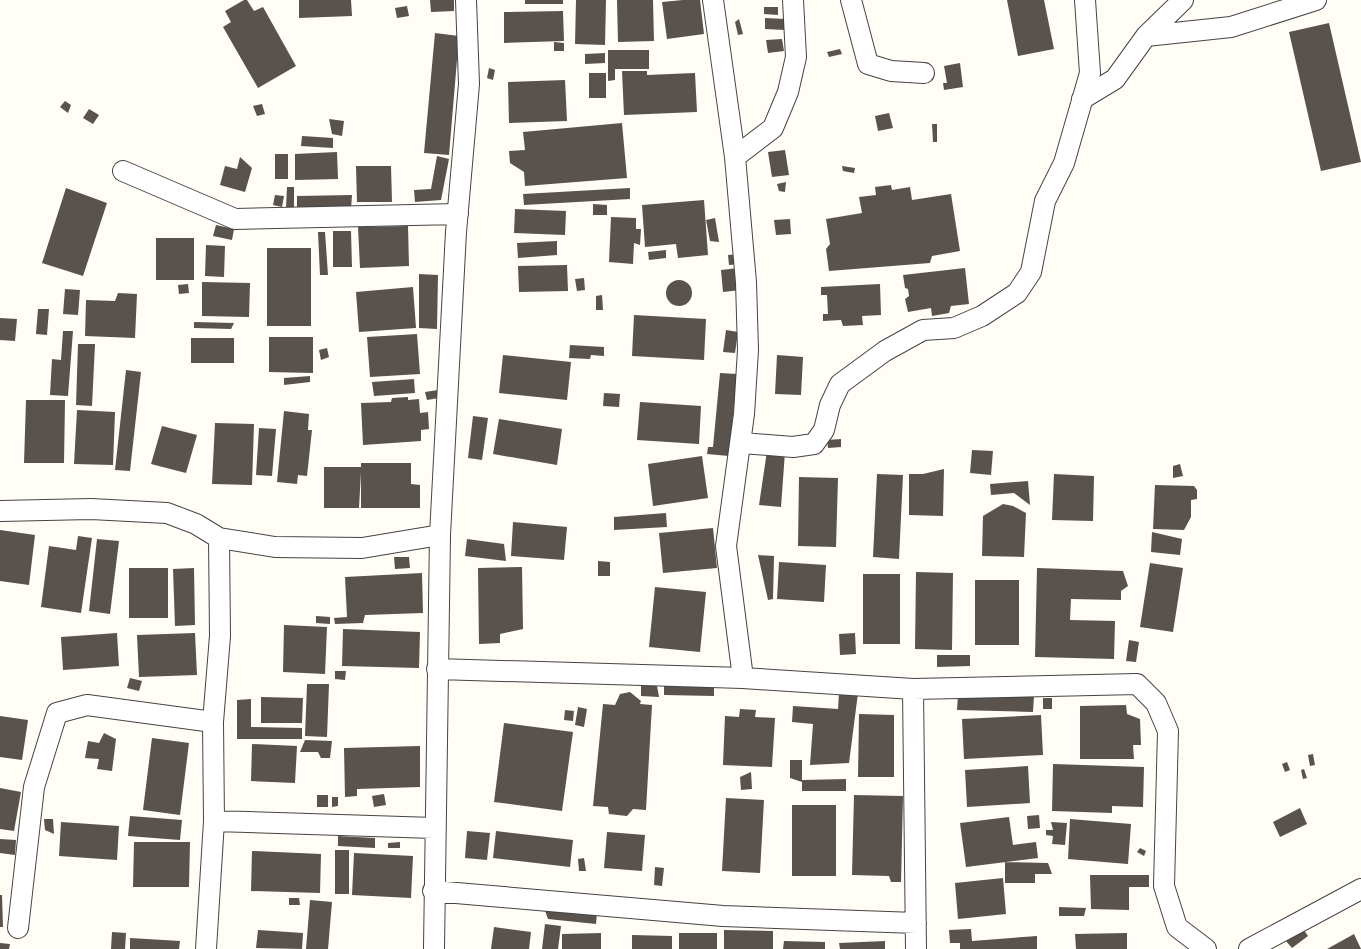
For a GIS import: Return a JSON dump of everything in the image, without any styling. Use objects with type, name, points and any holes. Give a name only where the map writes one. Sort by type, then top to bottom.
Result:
[{"type":"street","points":[[434,949],[433,891],[440,535],[458,214],[469,84],[466,0]]},
{"type":"street","points":[[713,0],[735,157],[746,294],[748,350],[741,443],[726,546],[743,678]]},
{"type":"street","points":[[735,157],[773,128],[788,92],[796,57],[792,0]]},
{"type":"street","points":[[851,0],[868,64],[891,70],[924,73]]},
{"type":"street","points":[[741,443],[793,447],[814,444],[824,430],[830,405],[840,384],[885,351],[923,330],[954,328],[982,316],[1017,293],[1031,273],[1045,201],[1064,164],[1090,73],[1085,0]]},
{"type":"street","points":[[1082,99],[1115,79],[1146,36],[1183,0]]},
{"type":"street","points":[[1146,36],[1231,27],[1316,0]]},
{"type":"street","points":[[123,171],[235,219],[458,214]]},
{"type":"street","points":[[0,511],[91,509],[167,513],[196,524],[219,538],[275,547],[362,548],[440,535]]},
{"type":"street","points":[[206,949],[214,821],[213,722],[220,636],[219,538]]},
{"type":"street","points":[[437,669],[743,678],[913,689],[1137,684],[1156,703],[1168,731],[1164,886],[1177,927],[1206,949]]},
{"type":"street","points":[[913,689],[916,949]]},
{"type":"street","points":[[18,928],[34,787],[57,713],[87,705],[213,722]]},
{"type":"street","points":[[214,821],[434,828]]},
{"type":"street","points":[[1249,949],[1361,889]]},
{"type":"street","points":[[433,891],[723,916],[916,923]]},
{"type":"building","points":[[247,0],[254,11],[263,7],[296,66],[258,88],[223,27],[231,22],[225,11]]},
{"type":"building","points":[[299,0],[351,0],[352,16],[299,18]]},
{"type":"building","points":[[430,0],[454,0],[454,11],[431,12]]},
{"type":"building","points":[[525,0],[563,0],[563,4],[525,4]]},
{"type":"building","points":[[576,0],[606,0],[605,45],[575,44]]},
{"type":"building","points":[[617,0],[653,0],[654,41],[618,42]]},
{"type":"building","points":[[700,0],[704,34],[667,39],[662,2]]},
{"type":"building","points":[[1007,0],[1044,0],[1054,49],[1018,56]]},
{"type":"building","points":[[407,6],[409,16],[397,18],[395,8]]},
{"type":"building","points":[[764,7],[778,7],[778,15],[764,14]]},
{"type":"building","points":[[563,11],[564,41],[504,43],[504,12]]},
{"type":"building","points":[[765,18],[786,19],[785,30],[765,29]]},
{"type":"building","points":[[739,19],[743,34],[738,35],[735,22]]},
{"type":"building","points":[[1329,23],[1361,162],[1321,171],[1289,32]]},
{"type":"building","points":[[435,33],[459,36],[449,155],[424,153]]},
{"type":"building","points":[[782,39],[784,51],[768,53],[766,40]]},
{"type":"building","points":[[554,42],[564,43],[564,51],[554,51]]},
{"type":"building","points":[[840,49],[842,54],[829,57],[827,52]]},
{"type":"building","points":[[608,50],[649,50],[649,69],[615,69],[615,80],[608,81]]},
{"type":"building","points":[[605,53],[605,63],[585,64],[585,54]]},
{"type":"building","points":[[960,63],[963,87],[944,90],[943,83],[947,83],[944,66]]},
{"type":"building","points":[[489,68],[495,70],[493,80],[487,78]]},
{"type":"building","points":[[622,71],[647,71],[647,75],[695,73],[697,112],[624,115]]},
{"type":"building","points":[[589,73],[606,73],[606,98],[589,98]]},
{"type":"building","points":[[565,80],[567,121],[509,123],[508,82]]},
{"type":"building","points":[[65,101],[71,105],[68,113],[60,107]]},
{"type":"building","points":[[262,104],[265,114],[257,116],[253,106]]},
{"type":"building","points":[[89,109],[99,115],[93,124],[83,118]]},
{"type":"building","points":[[889,113],[893,128],[878,131],[875,116]]},
{"type":"building","points":[[329,119],[344,121],[342,136],[332,134]]},
{"type":"building","points":[[622,123],[627,178],[525,186],[524,172],[510,163],[509,151],[525,150],[523,132]]},
{"type":"building","points":[[932,124],[937,124],[937,142],[933,142]]},
{"type":"building","points":[[302,136],[333,138],[333,148],[301,146]]},
{"type":"building","points":[[785,150],[789,175],[772,177],[768,152]]},
{"type":"building","points":[[337,152],[338,179],[295,180],[295,154]]},
{"type":"building","points":[[275,154],[288,154],[288,179],[275,179]]},
{"type":"building","points":[[437,156],[449,159],[441,200],[415,202],[414,190],[431,189]]},
{"type":"building","points":[[240,157],[252,168],[245,192],[220,185],[225,166],[237,169]]},
{"type":"building","points":[[356,166],[391,166],[392,202],[357,202]]},
{"type":"building","points":[[842,166],[855,168],[854,173],[843,171]]},
{"type":"building","points":[[786,182],[785,192],[779,191],[777,184]]},
{"type":"building","points":[[891,185],[892,190],[910,187],[912,200],[951,194],[960,251],[932,256],[930,263],[829,271],[826,249],[830,244],[826,219],[862,213],[859,197],[876,195],[875,187]]},
{"type":"building","points":[[287,187],[294,187],[294,208],[286,208]]},
{"type":"building","points":[[66,188],[107,203],[83,276],[42,263]]},
{"type":"building","points":[[630,188],[630,199],[524,205],[523,194]]},
{"type":"building","points":[[275,195],[284,196],[282,207],[273,205]]},
{"type":"building","points":[[352,195],[351,209],[297,209],[297,196]]},
{"type":"building","points":[[704,200],[708,255],[678,258],[676,244],[645,247],[642,205]]},
{"type":"building","points":[[593,204],[607,205],[607,215],[593,215]]},
{"type":"building","points":[[515,209],[566,211],[565,235],[514,233]]},
{"type":"building","points":[[611,217],[636,218],[636,229],[641,229],[640,245],[634,243],[633,264],[609,262]]},
{"type":"building","points":[[715,218],[719,242],[710,241],[706,220]]},
{"type":"building","points":[[790,219],[791,234],[776,235],[774,220]]},
{"type":"building","points":[[216,225],[234,229],[232,240],[213,236]]},
{"type":"building","points":[[408,226],[409,266],[360,268],[358,227]]},
{"type":"building","points":[[333,231],[351,231],[352,267],[333,267]]},
{"type":"building","points":[[318,232],[325,232],[328,275],[320,275]]},
{"type":"building","points":[[156,238],[194,238],[194,280],[156,280]]},
{"type":"building","points":[[557,241],[557,255],[518,258],[517,243]]},
{"type":"building","points":[[206,245],[225,246],[224,277],[205,276]]},
{"type":"building","points":[[267,248],[311,248],[311,326],[267,326]]},
{"type":"building","points":[[666,250],[666,258],[649,260],[648,252]]},
{"type":"building","points":[[739,254],[741,264],[729,265],[728,255]]},
{"type":"building","points":[[567,265],[568,291],[519,292],[518,266]]},
{"type":"building","points":[[738,268],[741,290],[723,292],[721,270]]},
{"type":"building","points":[[965,268],[969,304],[951,306],[949,313],[932,316],[931,308],[908,312],[905,299],[909,296],[903,275]]},
{"type":"building","points":[[419,274],[438,275],[437,329],[419,328]]},
{"type":"building","points":[[584,278],[585,290],[577,291],[575,279]]},
{"type":"building","points":[[679,280],[688,284],[692,293],[688,302],[679,306],[670,302],[666,293],[670,284]]},
{"type":"building","points":[[202,282],[250,283],[249,317],[202,316]]},
{"type":"building","points":[[188,284],[189,293],[179,294],[178,285]]},
{"type":"building","points":[[880,284],[881,315],[862,316],[863,325],[843,326],[841,320],[823,321],[823,314],[828,314],[827,295],[821,295],[821,287]]},
{"type":"building","points":[[413,287],[416,328],[359,332],[356,292]]},
{"type":"building","points":[[65,289],[80,290],[78,315],[63,314]]},
{"type":"building","points":[[118,293],[137,294],[135,338],[85,336],[86,300],[115,301]]},
{"type":"building","points":[[602,295],[603,310],[596,310],[596,296]]},
{"type":"building","points":[[38,309],[49,309],[47,335],[36,334]]},
{"type":"building","points":[[634,315],[706,319],[704,360],[632,356]]},
{"type":"building","points":[[0,318],[17,319],[15,341],[0,340]]},
{"type":"building","points":[[194,322],[234,323],[231,329],[194,328]]},
{"type":"building","points":[[726,330],[738,332],[735,353],[723,352]]},
{"type":"building","points":[[63,331],[73,331],[68,396],[50,395],[52,359],[61,360]]},
{"type":"building","points":[[417,334],[420,374],[370,377],[367,337]]},
{"type":"building","points":[[269,337],[313,337],[313,373],[269,372]]},
{"type":"building","points":[[191,338],[234,338],[234,363],[191,363]]},
{"type":"building","points":[[78,344],[95,344],[92,406],[76,405]]},
{"type":"building","points":[[570,345],[604,347],[604,356],[591,355],[590,359],[569,358]]},
{"type":"building","points":[[327,348],[329,357],[321,360],[319,350]]},
{"type":"building","points":[[503,355],[571,362],[567,400],[499,393]]},
{"type":"building","points":[[777,355],[803,357],[801,395],[775,394]]},
{"type":"building","points":[[126,370],[141,372],[130,471],[115,470]]},
{"type":"building","points":[[720,373],[737,374],[729,456],[707,454],[708,447],[713,447]]},
{"type":"building","points":[[310,376],[310,382],[284,385],[284,378]]},
{"type":"building","points":[[414,379],[415,393],[374,396],[372,382]]},
{"type":"building","points":[[438,390],[439,398],[427,400],[425,392]]},
{"type":"building","points":[[604,393],[620,394],[619,407],[603,406]]},
{"type":"building","points":[[408,397],[408,400],[419,399],[420,413],[428,412],[429,429],[421,430],[421,441],[363,445],[361,403],[391,402],[392,398]]},
{"type":"building","points":[[26,400],[65,400],[64,463],[24,463]]},
{"type":"building","points":[[640,402],[701,406],[699,444],[637,440]]},
{"type":"building","points":[[77,410],[115,412],[113,465],[74,464]]},
{"type":"building","points":[[284,411],[309,414],[308,430],[312,430],[307,476],[298,475],[297,484],[277,482]]},
{"type":"building","points":[[473,416],[488,418],[482,460],[468,458]]},
{"type":"building","points":[[499,419],[562,429],[557,465],[493,454]]},
{"type":"building","points":[[215,423],[254,424],[252,485],[212,484]]},
{"type":"building","points":[[162,426],[197,435],[186,473],[151,464]]},
{"type":"building","points":[[259,428],[276,429],[272,476],[256,475]]},
{"type":"building","points":[[841,439],[841,447],[828,448],[827,440]]},
{"type":"building","points":[[972,450],[993,451],[991,475],[970,473]]},
{"type":"building","points":[[767,451],[785,452],[781,507],[759,505]]},
{"type":"building","points":[[702,456],[708,498],[653,506],[648,464]]},
{"type":"building","points":[[361,463],[411,463],[411,484],[420,485],[420,508],[361,508],[361,472],[359,508],[324,508],[324,467],[361,467]]},
{"type":"building","points":[[1180,464],[1183,476],[1173,478],[1173,466]]},
{"type":"building","points":[[944,469],[943,516],[909,515],[909,474],[923,474]]},
{"type":"building","points":[[877,474],[903,475],[899,559],[873,557]]},
{"type":"building","points":[[1054,474],[1094,476],[1093,521],[1052,520]]},
{"type":"building","points":[[799,477],[838,478],[836,547],[798,546]]},
{"type":"building","points":[[1028,481],[1030,505],[1014,493],[991,495],[990,484]]},
{"type":"building","points":[[1155,485],[1194,486],[1197,490],[1197,499],[1191,500],[1191,517],[1184,530],[1153,529]]},
{"type":"building","points":[[1003,504],[1026,513],[1024,557],[982,556],[983,516]]},
{"type":"building","points":[[666,513],[667,527],[614,530],[614,517]]},
{"type":"building","points":[[513,522],[567,527],[564,560],[511,556]]},
{"type":"building","points":[[713,528],[717,568],[663,573],[659,533]]},
{"type":"building","points":[[0,530],[35,535],[29,585],[0,581]]},
{"type":"building","points":[[1152,532],[1182,539],[1180,555],[1151,552]]},
{"type":"building","points":[[78,536],[92,538],[81,613],[41,607],[49,546],[76,550]]},
{"type":"building","points":[[97,539],[119,541],[110,614],[89,611]]},
{"type":"building","points":[[467,539],[504,544],[506,561],[465,556]]},
{"type":"building","points":[[758,555],[774,556],[773,599],[768,600]]},
{"type":"building","points":[[394,557],[409,557],[410,568],[395,569]]},
{"type":"building","points":[[598,561],[610,562],[610,576],[598,576]]},
{"type":"building","points":[[779,562],[826,565],[824,602],[777,599]]},
{"type":"building","points":[[1150,563],[1183,568],[1173,632],[1140,627]]},
{"type":"building","points":[[522,567],[523,629],[500,634],[500,643],[479,644],[478,568]]},
{"type":"building","points":[[129,568],[168,568],[168,618],[129,618]]},
{"type":"building","points":[[194,568],[195,625],[175,626],[173,569]]},
{"type":"building","points":[[1037,568],[1123,571],[1128,586],[1121,591],[1121,600],[1071,599],[1070,620],[1115,621],[1114,659],[1035,657]]},
{"type":"building","points":[[916,572],[953,573],[952,650],[915,649]]},
{"type":"building","points":[[422,573],[423,613],[365,615],[363,623],[335,624],[334,618],[347,617],[345,577]]},
{"type":"building","points":[[863,574],[900,574],[900,644],[863,644]]},
{"type":"building","points":[[975,580],[1019,580],[1019,645],[975,645]]},
{"type":"building","points":[[655,587],[706,592],[700,652],[649,647]]},
{"type":"building","points":[[316,616],[330,617],[330,624],[316,623]]},
{"type":"building","points":[[284,625],[327,627],[325,674],[283,672]]},
{"type":"building","points":[[343,629],[420,632],[419,668],[342,666]]},
{"type":"building","points":[[117,633],[119,666],[63,670],[61,637]]},
{"type":"building","points":[[195,633],[197,675],[139,677],[137,635]]},
{"type":"building","points":[[855,633],[856,654],[840,655],[839,634]]},
{"type":"building","points":[[1129,640],[1139,642],[1136,662],[1126,661]]},
{"type":"building","points":[[937,655],[970,655],[970,666],[937,667]]},
{"type":"building","points":[[335,671],[346,671],[345,680],[335,679]]},
{"type":"building","points":[[130,678],[142,681],[139,691],[127,688]]},
{"type":"building","points":[[307,684],[329,684],[327,737],[305,736]]},
{"type":"building","points":[[664,684],[714,685],[714,696],[664,695]]},
{"type":"building","points":[[641,685],[657,686],[659,697],[641,696]]},
{"type":"building","points":[[630,692],[641,701],[640,704],[652,705],[646,810],[633,809],[627,816],[609,814],[608,807],[593,806],[603,704],[615,705],[620,694]]},
{"type":"building","points":[[839,692],[858,693],[849,763],[810,765],[813,724],[792,722],[793,706],[838,709]]},
{"type":"building","points":[[958,694],[1034,696],[1033,712],[957,710]]},
{"type":"building","points":[[261,697],[303,698],[302,723],[261,723]]},
{"type":"building","points":[[1043,698],[1052,698],[1052,709],[1043,709]]},
{"type":"building","points":[[251,699],[251,727],[302,728],[302,739],[237,739],[237,700]]},
{"type":"building","points":[[1126,705],[1127,714],[1140,719],[1141,745],[1133,745],[1134,759],[1080,759],[1080,706]]},
{"type":"building","points":[[578,707],[587,709],[584,727],[575,725]]},
{"type":"building","points":[[740,709],[756,710],[755,717],[775,718],[772,767],[723,765],[725,716],[739,717]]},
{"type":"building","points":[[565,710],[574,711],[573,721],[564,720]]},
{"type":"building","points":[[859,714],[894,715],[894,777],[858,777]]},
{"type":"building","points":[[1041,715],[1043,755],[964,759],[962,719]]},
{"type":"building","points":[[0,716],[28,720],[22,760],[0,757]]},
{"type":"building","points":[[504,723],[573,732],[562,811],[494,802]]},
{"type":"building","points":[[104,733],[116,739],[112,771],[97,769],[99,759],[85,758],[88,741],[99,743]]},
{"type":"building","points":[[152,738],[189,743],[180,815],[143,810]]},
{"type":"building","points":[[305,740],[332,741],[330,758],[321,758],[318,752],[300,752]]},
{"type":"building","points":[[252,744],[297,746],[295,783],[251,781]]},
{"type":"building","points":[[420,746],[420,787],[357,789],[357,796],[345,797],[344,748]]},
{"type":"building","points":[[1313,754],[1315,765],[1310,766],[1308,755]]},
{"type":"building","points":[[790,760],[802,760],[802,780],[846,779],[846,791],[802,791],[802,782],[790,778]]},
{"type":"building","points":[[1287,762],[1290,770],[1285,772],[1282,764]]},
{"type":"building","points":[[1053,764],[1144,767],[1143,807],[1112,806],[1112,813],[1052,811]]},
{"type":"building","points":[[1028,766],[1030,803],[967,807],[965,770]]},
{"type":"building","points":[[1304,769],[1307,778],[1303,779],[1301,770]]},
{"type":"building","points":[[751,772],[752,789],[741,790],[740,777]]},
{"type":"building","points":[[0,788],[21,792],[14,831],[0,829]]},
{"type":"building","points":[[384,794],[386,805],[374,807],[372,796]]},
{"type":"building","points":[[317,795],[328,795],[328,807],[317,807]]},
{"type":"building","points":[[854,795],[903,796],[901,882],[891,882],[889,876],[852,875]]},
{"type":"building","points":[[332,797],[338,797],[338,806],[332,807]]},
{"type":"building","points":[[726,798],[764,800],[760,873],[722,871]]},
{"type":"building","points":[[792,805],[836,805],[836,876],[792,876]]},
{"type":"building","points":[[1300,808],[1307,824],[1280,837],[1273,822]]},
{"type":"building","points":[[1039,815],[1040,828],[1028,829],[1027,816]]},
{"type":"building","points":[[130,816],[182,820],[180,840],[128,836]]},
{"type":"building","points":[[1009,817],[1013,845],[1036,842],[1038,858],[966,867],[960,823]]},
{"type":"building","points":[[44,819],[53,819],[54,834],[45,830]]},
{"type":"building","points":[[1070,819],[1131,824],[1128,864],[1068,859]]},
{"type":"building","points":[[61,822],[119,826],[117,860],[59,856]]},
{"type":"building","points":[[1051,822],[1067,823],[1065,845],[1052,844],[1053,836],[1046,835],[1046,830],[1053,830]]},
{"type":"building","points":[[467,831],[490,833],[487,860],[465,858]]},
{"type":"building","points":[[496,831],[573,840],[570,867],[493,858]]},
{"type":"building","points":[[607,832],[645,835],[642,871],[604,868]]},
{"type":"building","points":[[338,836],[375,838],[375,848],[338,846]]},
{"type":"building","points":[[0,839],[16,840],[15,855],[0,853]]},
{"type":"building","points":[[134,842],[190,842],[189,887],[133,887]]},
{"type":"building","points":[[400,842],[400,848],[388,848],[388,843]]},
{"type":"building","points":[[1140,848],[1146,851],[1144,856],[1137,852]]},
{"type":"building","points":[[335,850],[349,850],[349,894],[335,894]]},
{"type":"building","points":[[252,851],[321,854],[320,893],[251,891]]},
{"type":"building","points":[[354,853],[413,856],[411,898],[352,895]]},
{"type":"building","points":[[584,858],[586,871],[579,871],[578,859]]},
{"type":"building","points":[[1005,862],[1048,863],[1052,874],[1035,874],[1035,883],[1005,883]]},
{"type":"building","points":[[655,867],[664,868],[662,886],[654,885]]},
{"type":"building","points":[[1090,875],[1149,875],[1149,887],[1129,887],[1129,910],[1091,909]]},
{"type":"building","points":[[1003,878],[1006,914],[958,919],[955,883]]},
{"type":"building","points":[[0,895],[2,895],[3,927],[0,927]]},
{"type":"building","points":[[289,898],[299,898],[300,905],[289,905]]},
{"type":"building","points":[[310,900],[332,902],[328,949],[306,949]]},
{"type":"building","points":[[1059,907],[1086,908],[1084,916],[1059,916]]},
{"type":"building","points":[[544,908],[597,913],[596,924],[548,919]]},
{"type":"building","points":[[545,924],[561,926],[558,949],[542,949]]},
{"type":"building","points":[[494,927],[531,932],[529,949],[491,949]]},
{"type":"building","points":[[1302,927],[1308,936],[1292,948],[1285,940]]},
{"type":"building","points":[[971,929],[972,941],[1037,936],[1037,949],[960,949],[960,943],[950,943],[949,930]]},
{"type":"building","points":[[258,930],[303,933],[302,949],[256,948]]},
{"type":"building","points":[[724,930],[773,931],[773,949],[724,949]]},
{"type":"building","points":[[112,932],[126,933],[125,949],[111,949]]},
{"type":"building","points":[[601,933],[601,949],[562,949],[562,934]]},
{"type":"building","points":[[679,933],[717,933],[717,949],[679,949]]},
{"type":"building","points":[[1127,933],[1127,949],[1076,949],[1075,934]]},
{"type":"building","points":[[1354,934],[1361,949],[1327,949]]},
{"type":"building","points":[[632,935],[672,936],[672,949],[632,949]]},
{"type":"building","points":[[130,938],[180,941],[179,949],[130,949]]},
{"type":"building","points":[[784,941],[825,942],[825,949],[783,949]]},
{"type":"building","points":[[885,941],[885,949],[840,949],[839,943]]},
{"type":"building","points":[[0,943],[10,944],[9,949],[0,949]]}]
